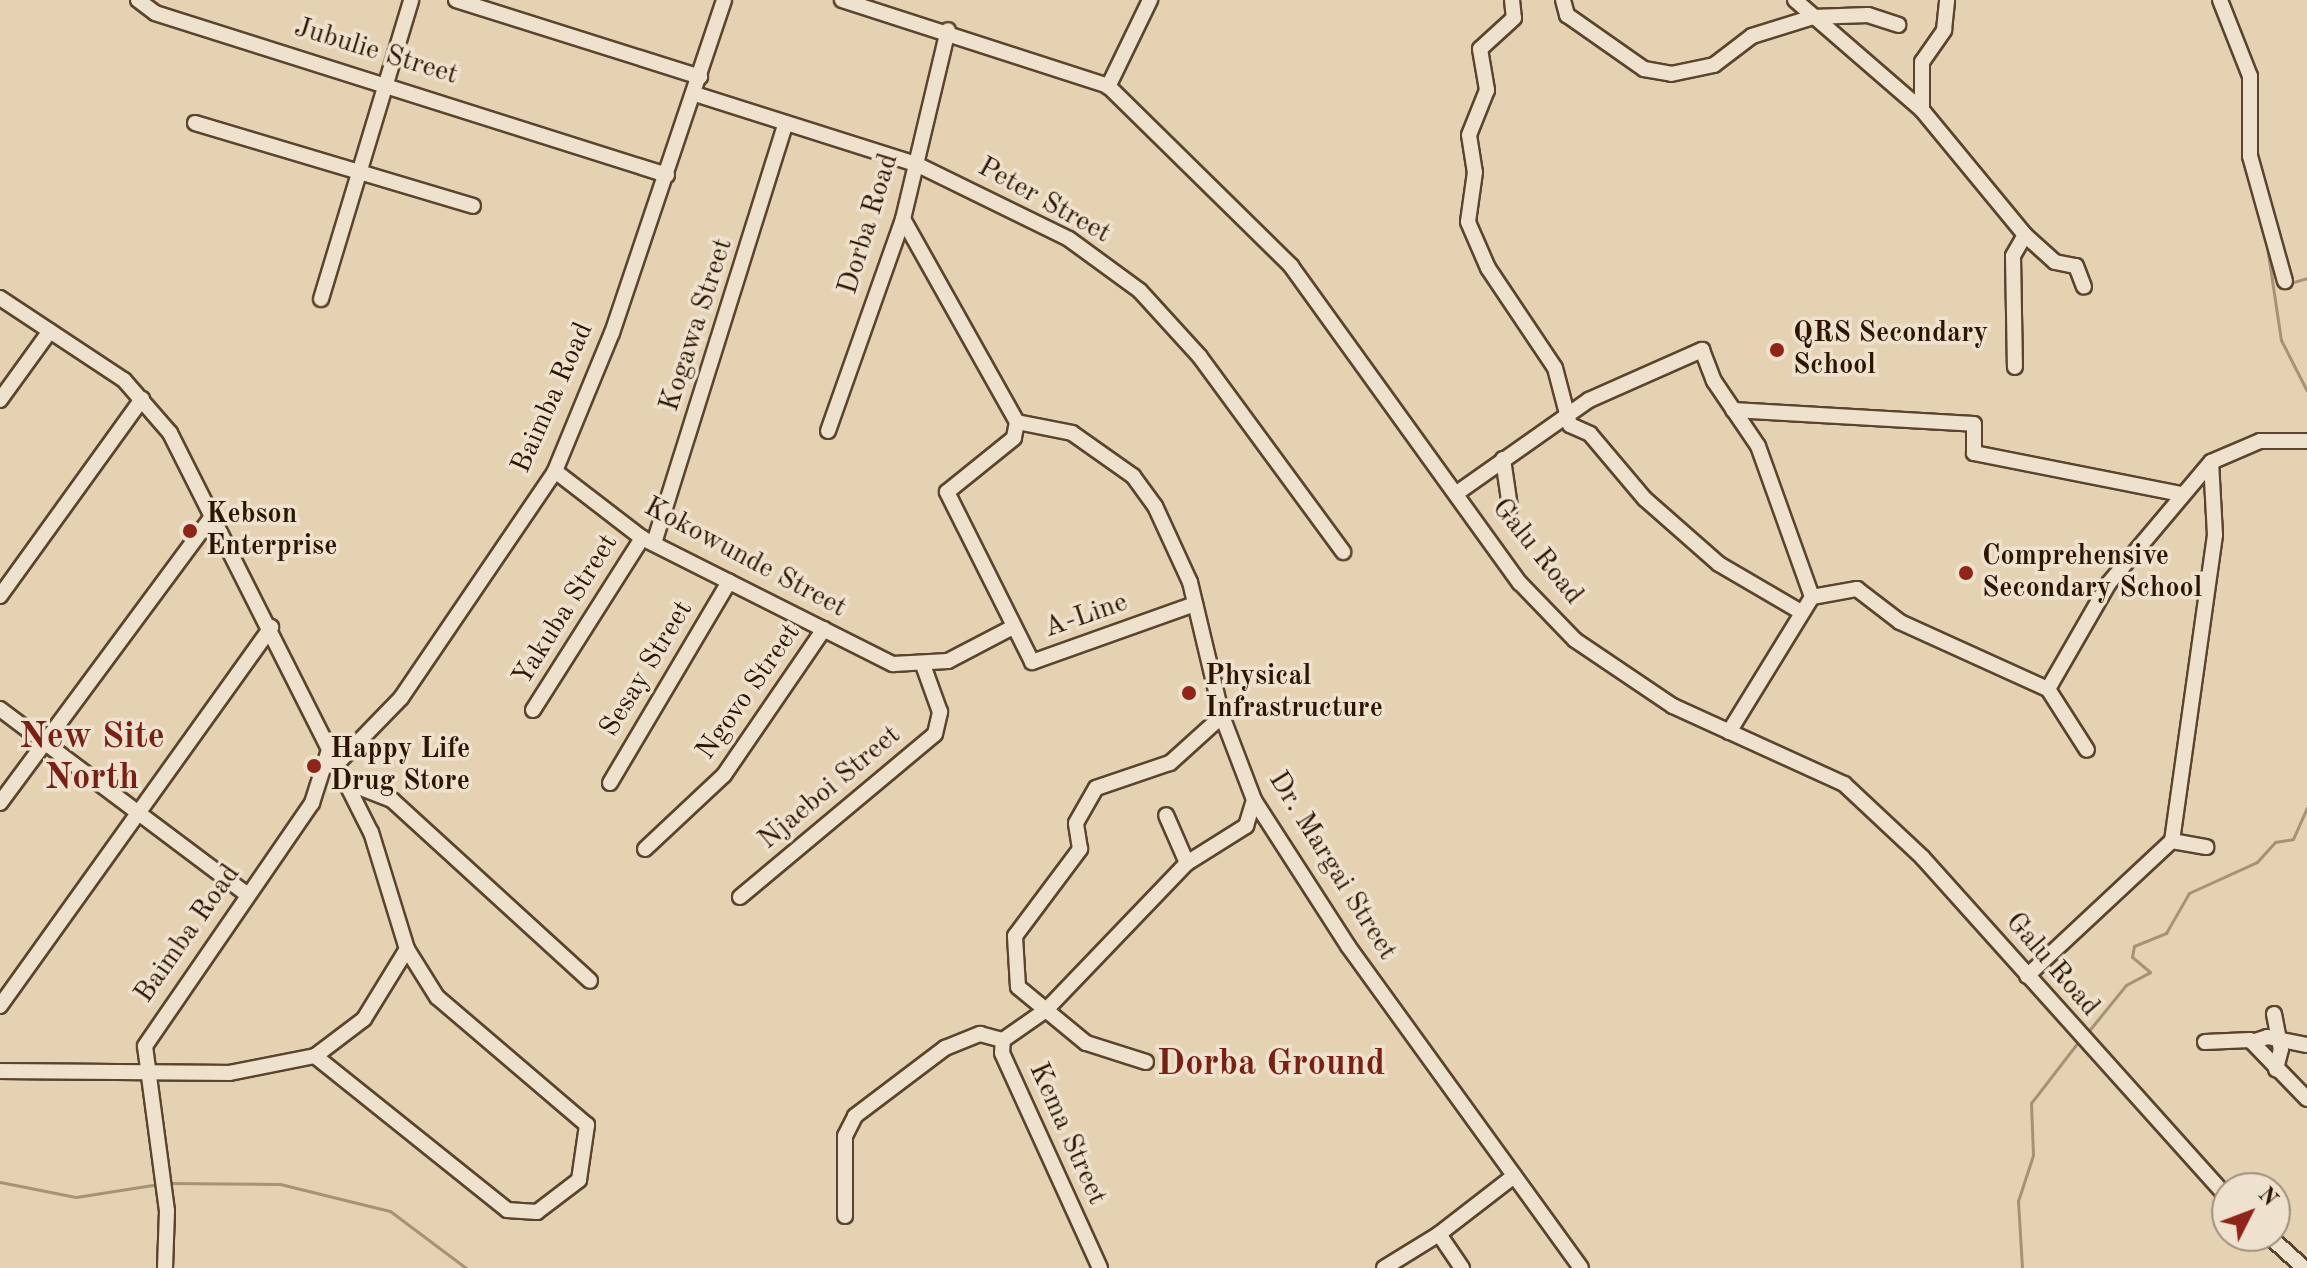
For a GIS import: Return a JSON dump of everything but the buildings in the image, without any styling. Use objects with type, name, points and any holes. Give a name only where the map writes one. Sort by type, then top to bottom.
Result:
[{"type":"street","name":"Jubulie Street","points":[[138,0],[155,13],[464,106],[667,175]]},
{"type":"street","points":[[321,299],[362,174],[411,0]]},
{"type":"street","points":[[456,0],[700,77]]},
{"type":"street","name":"Baimba Road","points":[[165,1268],[162,1183],[146,1076],[151,1036],[246,894],[312,803],[331,759],[401,698],[555,471],[667,175],[724,0]]},
{"type":"street","name":"Galu Road","points":[[842,0],[948,30],[1108,86],[1291,266],[1520,583],[1575,640],[1673,706],[1844,784],[1922,857],[2211,1179]]},
{"type":"street","points":[[1108,86],[1150,0]]},
{"type":"street","points":[[1512,0],[1514,18],[1480,49],[1487,90],[1469,135],[1475,172],[1468,222],[1488,268],[1555,368],[1564,416],[1590,434],[1645,499],[1719,564],[1801,612]]},
{"type":"street","points":[[1563,0],[1567,15],[1644,69],[1671,74],[1714,65],[1752,36],[1813,17],[1868,15],[1898,25]]},
{"type":"street","points":[[1795,0],[1922,110],[2025,235],[2055,262],[2076,266],[2084,287]]},
{"type":"street","points":[[1922,110],[1922,62],[1944,30],[1947,0]]},
{"type":"street","points":[[2220,0],[2250,76],[2250,156],[2285,281]]},
{"type":"street","name":"Dorba Road","points":[[828,431],[903,219],[948,30]]},
{"type":"street","name":"Peter Street","points":[[695,94],[916,164],[1021,211],[1140,291],[1293,476],[1343,552]]},
{"type":"street","points":[[195,123],[473,206]]},
{"type":"street","name":"Kogawa Street","points":[[649,539],[785,125]]},
{"type":"street","points":[[903,219],[1017,422],[1014,438],[947,492],[1011,628]]},
{"type":"street","points":[[2015,367],[2013,256],[2025,235]]},
{"type":"street","points":[[0,298],[142,399],[170,433],[271,627],[331,759],[371,832],[407,949],[437,997],[587,1125],[579,1180],[537,1212],[507,1210],[315,1056]]},
{"type":"street","points":[[0,400],[50,331]]},
{"type":"street","points":[[1457,493],[1589,400],[1702,350],[1733,410],[1758,446],[1812,597]]},
{"type":"street","points":[[0,596],[142,399]]},
{"type":"street","points":[[1733,410],[1922,427],[1974,424],[1974,453],[2181,494]]},
{"type":"street","name":"Dr. Margai Street","points":[[1017,422],[1072,433],[1133,476],[1155,506],[1195,604],[1222,716],[1254,800],[1348,946],[1581,1268]]},
{"type":"street","points":[[2048,689],[2109,583],[2211,462],[2260,441],[2307,441]]},
{"type":"street","points":[[1503,459],[1510,507]]},
{"type":"street","points":[[2027,976],[2172,841],[2210,588],[2211,462]]},
{"type":"street","name":"Kokowunde Street","points":[[555,471],[649,539],[729,582],[893,664],[923,665]]},
{"type":"street","points":[[0,803],[213,515]]},
{"type":"street","name":"Yakuba Street","points":[[533,710],[649,539]]},
{"type":"street","name":"Sesay Street","points":[[610,783],[729,582]]},
{"type":"street","points":[[1729,732],[1812,597],[1857,589],[1900,622],[2048,689],[2087,750]]},
{"type":"street","name":"A-Line","points":[[923,665],[948,661],[1011,628],[1032,662],[1195,604]]},
{"type":"street","points":[[0,1006],[271,627]]},
{"type":"street","name":"Ngovo Street","points":[[645,849],[724,775],[824,629]]},
{"type":"street","name":"Njaeboi Street","points":[[740,897],[935,734],[940,712],[923,665]]},
{"type":"street","points":[[0,709],[139,810],[246,894]]},
{"type":"street","points":[[1146,1062],[1086,1043],[1018,987],[1015,936],[1080,849],[1076,823],[1096,788],[1170,763],[1222,716]]},
{"type":"street","points":[[343,781],[403,809],[590,981]]},
{"type":"street","name":"Kema Street","points":[[1100,1268],[1002,1053],[1003,1040],[1046,1010],[1187,863],[1246,826],[1254,800]]},
{"type":"street","points":[[1166,815],[1187,863]]},
{"type":"street","points":[[2172,841],[2206,847]]},
{"type":"street","points":[[0,1071],[146,1076],[229,1073],[315,1056],[364,1019],[407,949]]},
{"type":"street","points":[[2274,1014],[2280,1042],[2276,1069]]},
{"type":"street","points":[[845,1216],[845,1136],[855,1116],[945,1048],[980,1034],[1003,1040]]},
{"type":"street","points":[[2205,1042],[2307,1045]]},
{"type":"street","points":[[2252,1042],[2307,1099]]},
{"type":"street","points":[[1384,1268],[1439,1234],[1514,1176]]},
{"type":"street","points":[[1439,1234],[1462,1268]]},
{"type":"street","points":[[2286,1252],[2304,1268]]},
{"type":"waterway","points":[[2266,240],[2281,340],[2307,391]]},
{"type":"waterway","points":[[2290,283],[2307,278]]},
{"type":"waterway","points":[[2087,1033],[2126,985],[2150,972],[2132,957],[2134,946],[2166,933],[2189,893],[2257,862],[2275,842],[2293,839],[2307,808]]},
{"type":"waterway","points":[[2022,1268],[2018,1201],[2033,1155],[2031,1103],[2079,1041]]},
{"type":"waterway","points":[[0,1182],[76,1197],[159,1184]]},
{"type":"waterway","points":[[167,1183],[280,1184],[390,1211],[466,1268]]},
{"type":"place","name":"QRS Secondary School","points":[[1777,350]]},
{"type":"place","name":"Kebson Enterprise","points":[[190,531]]},
{"type":"place","name":"Comprehensive Secondary School","points":[[1966,573]]},
{"type":"place","name":"Physical Infrastructure","points":[[1189,693]]},
{"type":"place","name":"Happy Life Drug Store","points":[[314,766]]},
{"type":"district","name":"New Site North","points":[[92,758]]},
{"type":"district","name":"Dorba Ground","points":[[1271,1066]]}]
